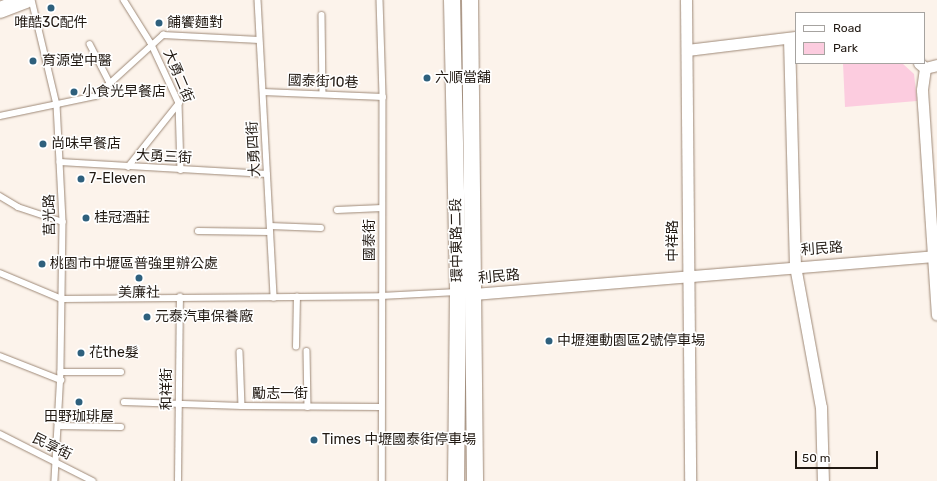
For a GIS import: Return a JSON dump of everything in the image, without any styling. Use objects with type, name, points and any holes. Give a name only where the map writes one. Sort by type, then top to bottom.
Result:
[{"type":"street","points":[[0,10],[26,0]]},
{"type":"street","name":"環中東路二段","points":[[452,0],[474,481]]},
{"type":"street","name":"環中東路二段","points":[[456,481],[465,293],[470,0]]},
{"type":"street","name":"中祥路","points":[[686,0],[690,481]]},
{"type":"street","points":[[687,50],[792,38],[795,266],[821,407],[823,481]]},
{"type":"street","points":[[937,65],[922,66],[922,90],[936,256],[937,314]]},
{"type":"street","name":"利民路","points":[[465,293],[688,274],[936,256]]},
{"type":"lane","name":"莒光路","points":[[32,0],[57,105],[60,162],[62,222],[61,380],[58,463],[55,481]]},
{"type":"lane","name":"大勇二街","points":[[124,0],[151,43],[179,103],[181,170]]},
{"type":"lane","name":"大勇四街","points":[[258,0],[274,298]]},
{"type":"lane","name":"國泰街","points":[[380,0],[383,96],[381,296],[382,481]]},
{"type":"lane","points":[[322,15],[323,94]]},
{"type":"lane","points":[[0,116],[89,99],[110,83],[151,43],[162,35],[259,40]]},
{"type":"lane","points":[[90,44],[110,83]]},
{"type":"lane","name":"國泰街10巷","points":[[263,92],[383,96]]},
{"type":"lane","points":[[128,167],[179,103]]},
{"type":"lane","name":"大勇三街","points":[[60,162],[267,174]]},
{"type":"lane","points":[[0,196],[18,207],[62,222]]},
{"type":"lane","points":[[337,210],[382,208]]},
{"type":"lane","points":[[198,231],[321,228]]},
{"type":"lane","points":[[0,273],[62,299]]},
{"type":"lane","name":"利民路","points":[[62,299],[180,297],[274,298],[465,293]]},
{"type":"lane","name":"和祥街","points":[[178,481],[180,297]]},
{"type":"lane","points":[[296,348],[297,297]]},
{"type":"lane","points":[[307,351],[308,406]]},
{"type":"lane","points":[[240,352],[242,406]]},
{"type":"lane","points":[[0,356],[61,380]]},
{"type":"lane","points":[[61,372],[121,372]]},
{"type":"lane","name":"勵志一街","points":[[124,402],[242,406],[381,407]]},
{"type":"lane","points":[[59,426],[121,427]]},
{"type":"lane","name":"民享街","points":[[0,434],[93,481]]},
{"type":"green space","points":[[843,64],[903,64],[914,74],[917,101],[845,107]]},
{"type":"place","name":"唯酷3C配件","points":[[51,8]]},
{"type":"place","name":"餔饗麵對","points":[[159,23]]},
{"type":"place","name":"育源堂中醫","points":[[33,61]]},
{"type":"place","name":"六順當舖","points":[[427,78]]},
{"type":"place","name":"小食光早餐店","points":[[74,92]]},
{"type":"place","name":"尚味早餐店","points":[[43,144]]},
{"type":"place","name":"7-Eleven","points":[[81,179]]},
{"type":"place","name":"桂冠酒莊","points":[[86,218]]},
{"type":"place","name":"桃園市中壢區普強里辦公處","points":[[42,264]]},
{"type":"place","name":"美廉社","points":[[139,278]]},
{"type":"place","name":"元泰汽車保養廠","points":[[147,317]]},
{"type":"place","name":"中壢運動園區2號停車場","points":[[549,341]]},
{"type":"place","name":"花the髮","points":[[81,353]]},
{"type":"place","name":"田野珈琲屋","points":[[79,402]]},
{"type":"place","name":"Times 中壢國泰街停車場","points":[[314,440]]}]
